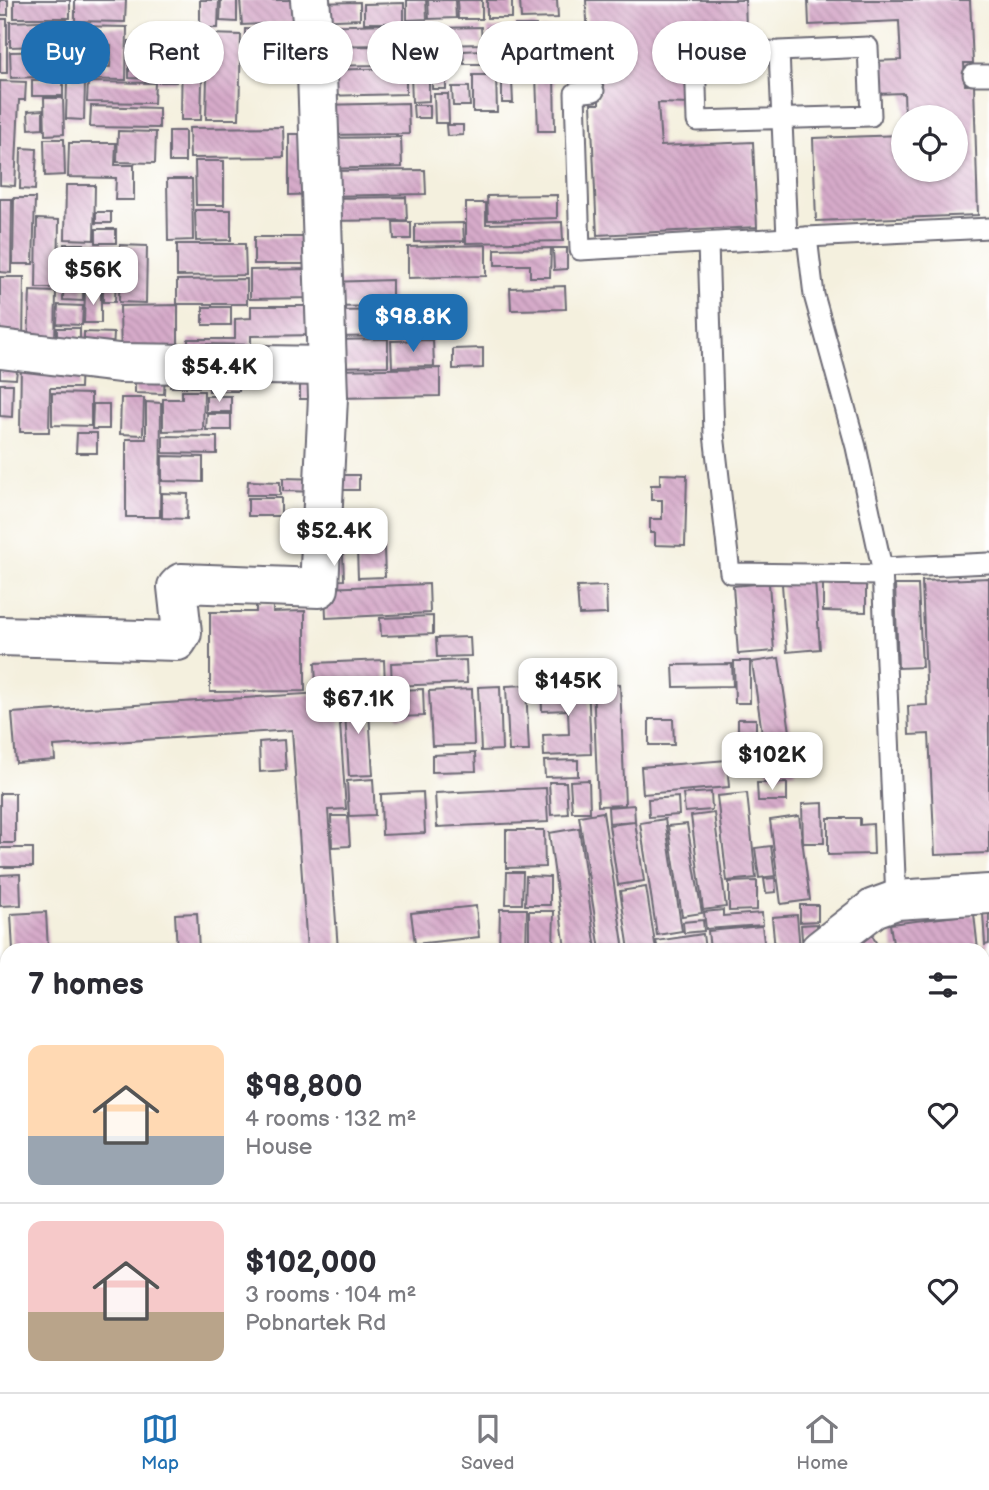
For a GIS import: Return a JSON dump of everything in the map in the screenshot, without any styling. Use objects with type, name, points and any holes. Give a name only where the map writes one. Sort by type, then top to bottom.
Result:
[{"type":"street","points":[[0,636],[177,641],[182,633],[177,587],[181,583],[319,588],[328,397],[317,73],[310,0]]},
{"type":"street","points":[[0,349],[119,363],[327,366]]},
{"type":"street","points":[[829,943],[874,908],[896,900],[989,894]]},
{"type":"lane","points":[[868,47],[871,116],[697,121],[695,53],[779,51],[868,47]]},
{"type":"lane","points":[[779,51],[782,119],[797,238],[856,447],[882,571],[896,900]]},
{"type":"lane","points":[[594,91],[575,93],[580,250],[989,228]]},
{"type":"lane","points":[[708,243],[714,434],[730,573],[882,571],[989,563]]},
{"type":"building","points":[[0,0],[8,0],[8,15],[0,15]]},
{"type":"building","points":[[14,0],[70,0],[70,18],[14,18]]},
{"type":"building","points":[[75,0],[126,0],[124,22],[75,21]]},
{"type":"building","points":[[200,0],[219,0],[218,21],[200,21]]},
{"type":"building","points":[[221,0],[237,0],[237,22],[220,21]]},
{"type":"building","points":[[240,0],[301,0],[302,21],[242,21]]},
{"type":"building","points":[[407,0],[426,0],[427,19],[407,20]]},
{"type":"building","points":[[428,0],[455,0],[456,18],[429,19]]},
{"type":"building","points":[[457,0],[482,0],[482,19],[458,19]]},
{"type":"building","points":[[487,0],[512,0],[512,18],[487,18]]},
{"type":"building","points":[[520,0],[557,0],[558,18],[521,19]]},
{"type":"building","points":[[586,0],[745,0],[746,21],[652,21],[652,84],[691,84],[691,104],[658,103],[661,146],[753,142],[757,227],[597,235],[591,104],[599,104],[599,84],[638,84],[638,21],[587,21]]},
{"type":"building","points":[[808,0],[970,0],[973,63],[964,63],[965,85],[974,85],[978,215],[816,221],[813,138],[891,135],[891,182],[968,182],[968,105],[904,105],[904,93],[873,94],[872,61],[901,60],[899,21],[809,25]]},
{"type":"building","points":[[360,2],[360,19],[313,21],[312,3]]},
{"type":"building","points":[[404,3],[404,21],[364,23],[364,4]]},
{"type":"building","points":[[0,19],[7,19],[7,73],[0,73]]},
{"type":"building","points":[[10,22],[21,22],[21,47],[10,47]]},
{"type":"building","points":[[353,25],[367,25],[367,45],[353,45]]},
{"type":"building","points":[[110,27],[124,27],[124,80],[110,80]]},
{"type":"building","points":[[463,27],[477,27],[477,44],[463,44]]},
{"type":"building","points":[[224,34],[238,35],[239,119],[206,119],[207,84],[224,84]]},
{"type":"building","points":[[353,46],[367,46],[367,65],[353,65]]},
{"type":"building","points":[[477,50],[477,64],[464,64],[463,51]]},
{"type":"building","points":[[10,52],[21,52],[21,78],[11,78]]},
{"type":"building","points":[[353,69],[367,69],[367,84],[406,84],[406,94],[322,96],[322,84],[353,84]]},
{"type":"building","points":[[473,75],[477,75],[477,84],[496,84],[497,112],[473,112]]},
{"type":"building","points":[[0,81],[21,82],[26,84],[25,100],[19,100],[15,186],[0,185]]},
{"type":"building","points":[[32,84],[63,84],[63,96],[32,96]]},
{"type":"building","points":[[67,84],[85,84],[84,120],[66,119]]},
{"type":"building","points":[[88,84],[155,84],[154,103],[87,102]]},
{"type":"building","points":[[181,84],[202,84],[201,120],[181,120]]},
{"type":"building","points":[[411,84],[429,84],[429,101],[412,102]]},
{"type":"building","points":[[432,84],[446,84],[446,89],[432,89]]},
{"type":"building","points":[[502,84],[512,84],[513,103],[502,103]]},
{"type":"building","points":[[536,84],[554,84],[555,131],[538,131]]},
{"type":"building","points":[[452,87],[469,87],[470,106],[453,106]]},
{"type":"building","points":[[434,94],[448,94],[449,123],[435,123]]},
{"type":"building","points":[[44,98],[63,98],[64,134],[45,135]]},
{"type":"building","points":[[408,103],[409,134],[322,135],[322,105]]},
{"type":"building","points":[[413,105],[430,105],[430,118],[414,118]]},
{"type":"building","points":[[91,106],[159,108],[159,128],[90,127]]},
{"type":"building","points":[[43,110],[43,128],[29,129],[28,111]]},
{"type":"building","points":[[446,125],[463,125],[463,135],[447,136]]},
{"type":"building","points":[[283,127],[284,157],[190,158],[189,128]]},
{"type":"building","points":[[118,131],[156,132],[155,163],[117,162]]},
{"type":"building","points":[[169,131],[185,131],[185,162],[169,162]]},
{"type":"building","points":[[289,134],[316,134],[317,194],[289,195]]},
{"type":"building","points":[[401,137],[402,167],[322,169],[322,138]]},
{"type":"building","points":[[44,139],[64,139],[65,175],[45,176]]},
{"type":"building","points":[[69,143],[116,143],[115,165],[134,165],[134,200],[115,200],[116,178],[68,177]]},
{"type":"building","points":[[21,148],[37,149],[35,190],[20,189]]},
{"type":"building","points":[[195,161],[224,161],[224,205],[196,205]]},
{"type":"building","points":[[425,170],[426,194],[326,196],[325,171]]},
{"type":"building","points":[[167,179],[192,179],[193,240],[168,241]]},
{"type":"building","points":[[66,185],[95,185],[94,240],[65,239]]},
{"type":"building","points":[[557,195],[557,218],[488,220],[487,196]]},
{"type":"building","points":[[406,197],[407,220],[324,221],[324,198]]},
{"type":"building","points":[[14,198],[35,198],[33,264],[13,264]]},
{"type":"building","points":[[0,199],[12,199],[11,273],[0,272]]},
{"type":"building","points":[[466,203],[486,203],[486,224],[562,222],[563,241],[466,243]]},
{"type":"building","points":[[195,210],[231,210],[231,240],[196,241]]},
{"type":"building","points":[[96,212],[111,212],[111,223],[96,223]]},
{"type":"building","points":[[37,219],[59,220],[58,288],[36,288]]},
{"type":"building","points":[[393,222],[411,222],[411,239],[394,239]]},
{"type":"building","points":[[463,223],[464,241],[415,242],[415,224]]},
{"type":"building","points":[[96,229],[116,229],[116,243],[96,243]]},
{"type":"building","points":[[254,237],[315,237],[315,264],[254,264]]},
{"type":"building","points":[[64,244],[84,244],[83,301],[63,300]]},
{"type":"building","points":[[177,244],[245,244],[246,275],[177,276]]},
{"type":"building","points":[[120,245],[147,246],[146,303],[119,302]]},
{"type":"building","points":[[486,245],[486,276],[408,278],[408,247]]},
{"type":"building","points":[[85,248],[97,248],[97,284],[86,284]]},
{"type":"building","points":[[115,248],[115,266],[99,266],[99,249]]},
{"type":"building","points":[[551,248],[550,277],[530,277],[530,265],[495,265],[495,249]]},
{"type":"building","points":[[553,248],[567,248],[567,269],[554,270]]},
{"type":"building","points":[[312,269],[313,298],[250,299],[250,270]]},
{"type":"building","points":[[103,273],[116,273],[115,302],[103,302]]},
{"type":"building","points":[[0,277],[24,277],[23,344],[0,344]]},
{"type":"building","points":[[247,279],[247,304],[177,304],[177,280]]},
{"type":"building","points":[[392,280],[392,306],[329,307],[329,282]]},
{"type":"building","points":[[565,286],[566,309],[511,310],[510,288]]},
{"type":"building","points":[[30,291],[56,292],[55,344],[28,343]]},
{"type":"building","points":[[85,291],[101,291],[101,323],[84,323]]},
{"type":"building","points":[[58,305],[83,306],[82,325],[57,324]]},
{"type":"building","points":[[178,305],[178,360],[121,360],[120,306]]},
{"type":"building","points":[[251,306],[320,306],[320,335],[251,336],[251,359],[188,360],[188,339],[235,339],[235,319],[251,318]]},
{"type":"building","points":[[203,307],[231,307],[231,325],[203,325]]},
{"type":"building","points":[[396,310],[397,336],[333,337],[333,311]]},
{"type":"building","points":[[57,328],[80,328],[80,347],[57,346]]},
{"type":"building","points":[[84,332],[114,333],[113,351],[84,351]]},
{"type":"building","points":[[388,339],[388,366],[333,367],[332,340]]},
{"type":"building","points":[[433,340],[434,366],[392,367],[391,341]]},
{"type":"building","points":[[483,348],[483,368],[453,369],[453,349]]},
{"type":"building","points":[[0,352],[19,353],[16,379],[0,378]]},
{"type":"building","points":[[21,360],[81,361],[80,388],[50,388],[49,432],[20,432]]},
{"type":"building","points":[[170,368],[208,368],[207,387],[170,387]]},
{"type":"building","points":[[440,368],[440,396],[335,398],[334,370]]},
{"type":"building","points":[[135,370],[165,370],[164,394],[135,393]]},
{"type":"building","points":[[209,370],[239,371],[239,391],[209,391]]},
{"type":"building","points":[[300,372],[321,399],[300,399]]},
{"type":"building","points":[[0,384],[13,384],[12,417],[0,416]]},
{"type":"building","points":[[182,391],[204,391],[203,430],[163,431],[163,399],[182,399]]},
{"type":"building","points":[[52,393],[91,394],[91,426],[52,425]]},
{"type":"building","points":[[206,396],[231,396],[231,412],[206,412]]},
{"type":"building","points":[[121,398],[144,398],[143,435],[120,434]]},
{"type":"building","points":[[146,402],[161,403],[160,517],[126,517],[126,439],[146,439]]},
{"type":"building","points":[[93,404],[109,404],[109,429],[92,429]]},
{"type":"building","points":[[207,414],[231,414],[231,430],[206,430]]},
{"type":"building","points":[[77,433],[97,433],[97,453],[76,453]]},
{"type":"building","points":[[163,436],[217,437],[217,454],[163,453]]},
{"type":"building","points":[[162,456],[203,457],[203,482],[162,481]]},
{"type":"building","points":[[660,474],[687,475],[685,546],[655,545],[655,533],[650,533],[650,519],[662,519],[662,500],[651,500],[651,485],[660,485]]},
{"type":"building","points":[[336,475],[359,475],[359,490],[336,490]]},
{"type":"building","points":[[283,478],[321,479],[321,492],[283,491]]},
{"type":"building","points":[[248,481],[280,482],[280,495],[247,495]]},
{"type":"building","points":[[162,493],[188,494],[187,519],[162,518]]},
{"type":"building","points":[[248,498],[281,498],[281,516],[248,516]]},
{"type":"building","points":[[284,514],[318,514],[318,531],[284,530]]},
{"type":"building","points":[[384,548],[385,577],[358,578],[357,549]]},
{"type":"building","points":[[343,555],[344,580],[325,581],[324,556]]},
{"type":"building","points":[[989,578],[989,853],[935,855],[929,734],[909,735],[908,706],[927,705],[922,581]]},
{"type":"building","points":[[823,580],[866,580],[866,612],[823,611]]},
{"type":"building","points":[[815,581],[820,649],[787,652],[782,584]]},
{"type":"building","points":[[769,583],[774,651],[738,654],[733,586]]},
{"type":"building","points":[[429,584],[430,613],[326,618],[325,588]]},
{"type":"building","points":[[895,585],[918,585],[922,667],[898,668]]},
{"type":"building","points":[[606,586],[607,614],[579,615],[577,587]]},
{"type":"building","points":[[256,604],[273,604],[273,612],[305,611],[305,691],[210,692],[210,612],[256,612]]},
{"type":"building","points":[[433,616],[433,634],[381,636],[380,618]]},
{"type":"building","points":[[470,637],[471,656],[437,657],[436,638]]},
{"type":"building","points":[[779,658],[796,772],[768,776],[752,662]]},
{"type":"building","points":[[384,660],[385,684],[316,687],[315,663]]},
{"type":"building","points":[[466,660],[467,683],[392,686],[391,663]]},
{"type":"building","points":[[734,661],[750,661],[750,703],[735,703]]},
{"type":"building","points":[[732,664],[733,686],[674,687],[673,665]]},
{"type":"building","points":[[588,682],[591,754],[544,756],[543,735],[569,734],[568,710],[542,711],[541,684]]},
{"type":"building","points":[[620,684],[625,805],[598,806],[593,685]]},
{"type":"building","points":[[526,685],[529,751],[509,751],[506,686]]},
{"type":"building","points":[[500,686],[502,750],[481,751],[478,687]]},
{"type":"building","points":[[423,689],[424,716],[398,717],[397,690]]},
{"type":"building","points":[[472,689],[474,745],[432,746],[429,691]]},
{"type":"building","points":[[321,693],[321,697],[338,696],[346,809],[328,810],[338,943],[307,943],[292,730],[54,746],[55,760],[16,763],[12,713]]},
{"type":"building","points":[[368,696],[373,775],[349,776],[344,697]]},
{"type":"building","points":[[649,719],[673,719],[674,745],[649,745]]},
{"type":"building","points":[[738,719],[756,719],[756,742],[738,742]]},
{"type":"building","points":[[284,740],[286,770],[260,772],[259,742]]},
{"type":"building","points":[[475,753],[476,771],[432,772],[432,755]]},
{"type":"building","points":[[578,760],[578,776],[545,777],[544,761]]},
{"type":"building","points":[[727,760],[729,787],[643,794],[641,767]]},
{"type":"building","points":[[373,779],[375,815],[349,816],[347,781]]},
{"type":"building","points":[[589,780],[590,812],[572,812],[570,781]]},
{"type":"building","points":[[549,782],[566,782],[568,814],[551,815]]},
{"type":"building","points":[[757,783],[787,783],[787,801],[758,801]]},
{"type":"building","points":[[546,788],[548,822],[437,827],[435,793]]},
{"type":"building","points":[[423,792],[425,833],[382,835],[381,794]]},
{"type":"building","points":[[711,792],[712,810],[685,812],[683,794]]},
{"type":"building","points":[[0,793],[15,793],[15,843],[0,843]]},
{"type":"building","points":[[747,793],[756,878],[727,881],[717,796]]},
{"type":"building","points":[[678,797],[679,815],[649,817],[648,799]]},
{"type":"building","points":[[823,803],[824,843],[803,843],[802,804]]},
{"type":"building","points":[[634,805],[635,821],[609,823],[608,807]]},
{"type":"building","points":[[603,812],[623,943],[599,943],[579,816]]},
{"type":"building","points":[[714,813],[726,907],[703,910],[691,816]]},
{"type":"building","points":[[331,816],[348,816],[350,846],[332,847]]},
{"type":"building","points":[[799,816],[810,900],[781,904],[770,820]]},
{"type":"building","points":[[828,818],[860,818],[860,825],[873,824],[874,854],[828,855]]},
{"type":"building","points":[[665,819],[682,931],[657,935],[640,823]]},
{"type":"building","points":[[635,822],[644,881],[618,885],[609,825]]},
{"type":"building","points":[[687,824],[702,913],[682,916],[668,826]]},
{"type":"building","points":[[579,828],[595,943],[564,943],[549,833]]},
{"type":"building","points":[[506,830],[544,830],[545,867],[506,868]]},
{"type":"building","points":[[771,846],[775,876],[759,878],[755,848]]},
{"type":"building","points":[[0,848],[33,848],[33,867],[0,867]]},
{"type":"building","points":[[507,872],[523,872],[522,904],[506,904]]},
{"type":"building","points":[[20,874],[21,905],[0,906],[0,875]]},
{"type":"building","points":[[526,876],[550,877],[550,905],[525,905]]},
{"type":"building","points":[[775,878],[776,892],[766,893],[764,879]]},
{"type":"building","points":[[757,881],[757,910],[729,911],[729,882]]},
{"type":"building","points":[[646,887],[655,943],[628,943],[620,891]]},
{"type":"building","points":[[800,905],[818,905],[818,921],[800,922]]},
{"type":"building","points":[[476,906],[479,937],[415,943],[411,913]]},
{"type":"building","points":[[500,909],[527,909],[526,943],[499,943]]},
{"type":"building","points":[[723,910],[723,916],[762,913],[763,925],[706,929],[704,912]]},
{"type":"building","points":[[529,911],[554,911],[553,943],[529,943]]},
{"type":"building","points":[[46,912],[48,943],[13,943],[11,914]]},
{"type":"building","points":[[989,912],[989,943],[985,943],[983,913]]},
{"type":"building","points":[[197,913],[199,943],[177,943],[175,914]]},
{"type":"building","points":[[974,914],[977,943],[893,943],[890,924]]},
{"type":"building","points":[[797,915],[799,943],[774,943],[772,917]]},
{"type":"building","points":[[703,920],[704,931],[684,933],[683,922]]},
{"type":"building","points":[[817,924],[818,938],[802,939],[801,925]]},
{"type":"building","points":[[762,926],[764,943],[709,943],[708,931]]},
{"type":"building","points":[[871,933],[876,943],[850,943]]},
{"type":"building","points":[[703,934],[704,943],[656,943]]}]
